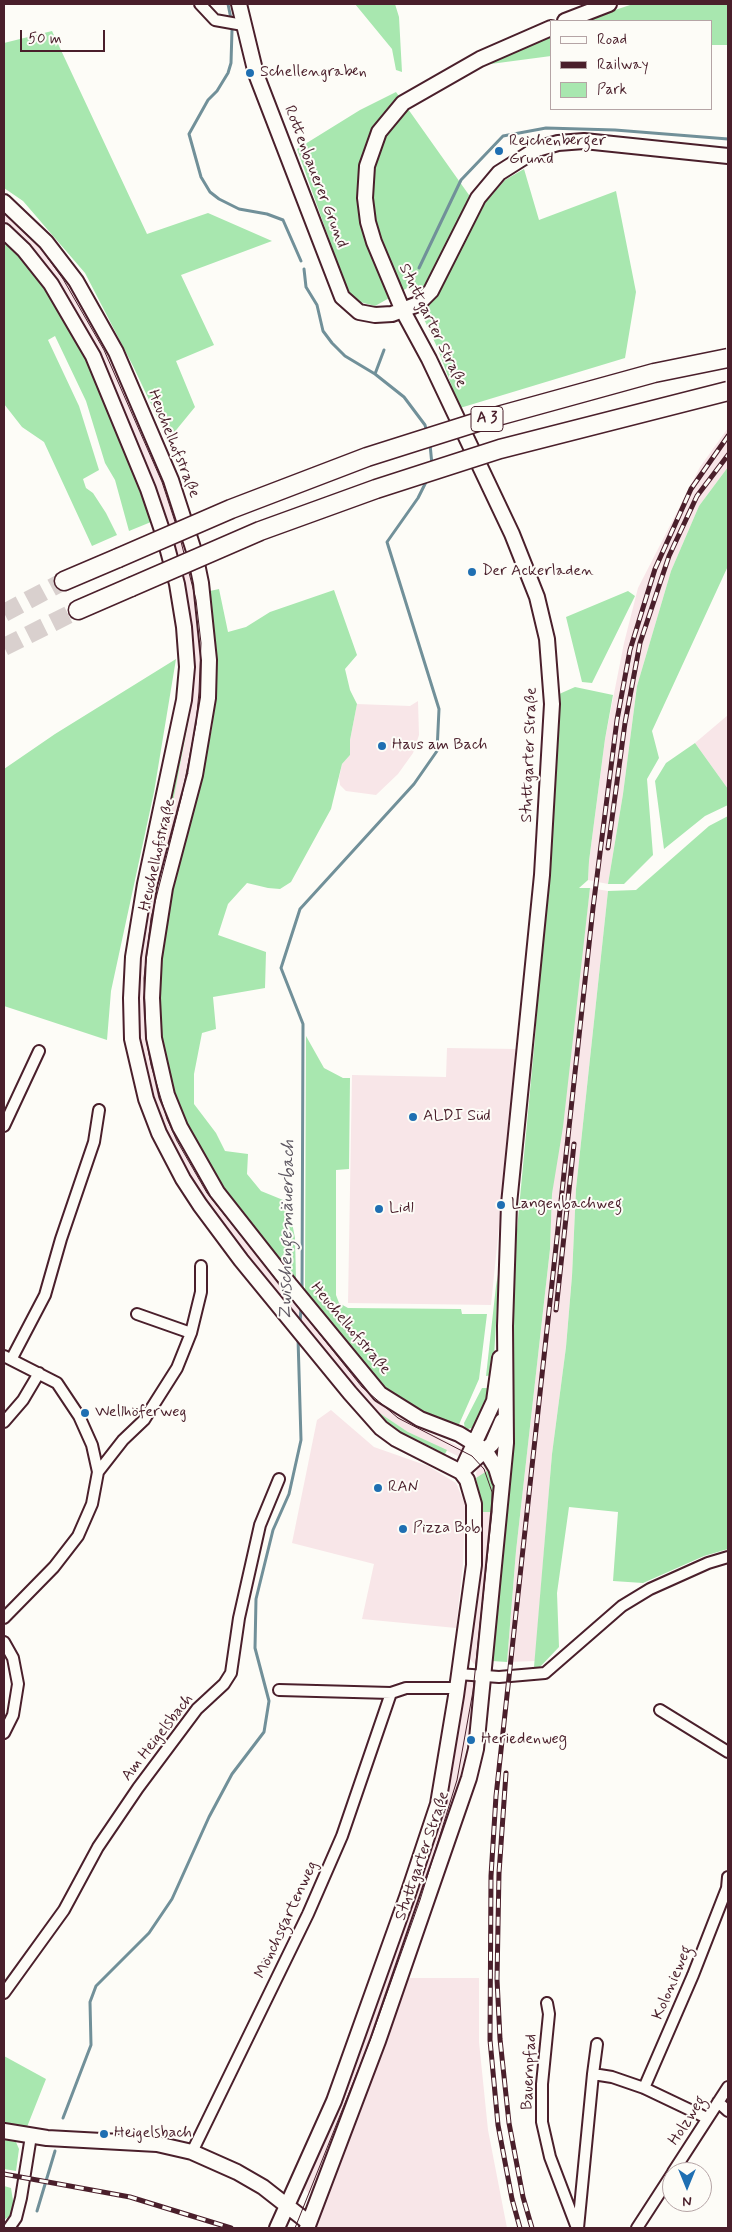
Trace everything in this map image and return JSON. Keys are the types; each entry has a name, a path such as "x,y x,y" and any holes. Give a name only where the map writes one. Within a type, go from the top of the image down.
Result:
{"highway":[{"name":"A 3","path":"64,581 231,509 376,454 486,419 626,380 728,358"},
{"name":"A 3","path":"78,610 260,531 385,486 500,449 728,391"}],"main road":[{"name":"Rottenbauerer Grund","path":"239,4 256,74 342,297 359,312 392,314 403,310"},
{"path":"568,20 609,4"},
{"name":"Stuttgarter Straße","path":"288,2205 311,2227 469,1778 476,1749 487,1621 501,1504 501,1484 506,1443 504,1415 507,1377 505,1326 513,1156 542,875 552,704 547,639 537,597 512,534 429,359 403,310 368,222 365,198 367,166 379,132 403,103 480,59 550,28"},
{"path":"403,310 418,304 431,291 478,198 499,173 537,149 558,143 584,141 728,156"},
{"name":"Heuchelhofstraße","path":"4,202 46,242 76,281 116,352 171,480 195,554 206,620 209,660 208,698 195,775 165,888 154,958 152,998 154,1038 167,1095 180,1127 203,1171 291,1286 380,1394 420,1419 480,1446"},
{"name":"Heuchelhofstraße","path":"4,231 24,250 51,284 93,356 130,442 161,526 177,584 184,627 187,667 180,723 144,884 133,957 130,998 132,1039 146,1099 159,1134 183,1179 241,1260 316,1352 381,1428 396,1439 461,1472"},
{"name":"Stuttgarter Straße","path":"277,2228 334,2101 438,1804 474,1565 475,1518 467,1480 461,1472 480,1446 494,1402 505,1326"},
{"name":"Stuttgarter Straße","path":"480,1446 498,1434 504,1415"},
{"name":"Stuttgarter Straße","path":"480,1446 496,1468 501,1484"},
{"path":"4,2131 31,2136 157,2144 192,2152 237,2172 288,2205"}],"street":[{"path":"200,4 215,20 243,25"},
{"path":"4,1126 39,1051"},
{"path":"98,1472 92,1445 67,1396 57,1383 8,1357 45,1295 94,1142 99,1110"},
{"path":"4,1618 54,1567 78,1536 92,1504 98,1472 105,1461 144,1420 176,1368 191,1334 200,1292 201,1266"},
{"path":"138,1314 191,1334"},
{"path":"4,1422 23,1400 39,1373"},
{"name":"Am Heigelsbach","path":"4,1993 64,1910 98,1847 138,1788 197,1709 224,1684 231,1673 239,1618 260,1525 279,1479"},
{"path":"279,1690 391,1693 406,1688 483,1676 545,1673 606,1618 629,1602 650,1589 708,1563 728,1557"},
{"path":"4,1642 13,1658 18,1684 13,1715 4,1733"},
{"name":"Mönchsgartenweg","path":"192,2152 308,1914 342,1836 391,1693"},
{"path":"660,1710 728,1752"},
{"name":"Kolonieweg","path":"644,2088 693,1975 728,1885"},
{"name":"Bauernpfad","path":"548,2003 549,2014 542,2084 542,2122 550,2158 578,2228"},
{"path":"578,2228 597,2044"},
{"path":"593,2074 612,2077 644,2088 707,2118"},
{"name":"Holzweg","path":"680,2162 728,2087"},
{"path":"718,2102 728,2111"},
{"path":"9,2228 16,2218 21,2198 31,2136"},
{"name":"Holzweg","path":"637,2228 662,2190"}],"shaded area":[{"path":"4,209 36,238 69,281 104,343 160,469 173,505 196,584 203,677 198,731 147,983 179,1138 196,1171 219,1203 371,1392 389,1407 422,1427 421,1429 465,1449 462,1458 408,1432 378,1412 376,1413 210,1209 187,1176 157,1115 141,1057 137,1019 139,945 157,852 160,848 173,802 189,719 187,718 193,648 186,587 150,474 113,388 28,247 4,223"},
{"path":"728,428 728,467 699,506 671,571 637,686 623,794 608,884 588,880 605,739 624,643 638,588 700,467"},
{"name":"Haus am Bach","path":"418,701 419,735 413,753 398,774 376,795 346,791 340,785 339,778 342,764 350,755 350,740 357,704 410,706"},
{"path":"728,715 728,789 695,743"},
{"path":"590,888 608,891 576,1189 572,1276 566,1347 552,1454 535,1661 507,1662 516,1551 550,1249 552,1194"},
{"path":"447,1048 517,1049 491,1305 348,1303 352,1075 446,1077"},
{"path":"331,1410 374,1447 428,1466 456,1483 465,1504 463,1564 456,1628 362,1619 374,1564 292,1543 317,1420"},
{"path":"485,1464 496,1482 478,1663 474,1664 469,1658 483,1512 476,1473 479,1466"},
{"path":"467,1680 476,1681 461,1774 465,1776 406,1948 315,2192 308,2193 303,2187 447,1776 451,1776"},
{"path":"405,1978 479,1978 479,2042 488,2130 507,2228 309,2228 360,2113"}],"green space":[{"path":"355,4 395,4 399,17 402,72 396,70 392,49"},
{"path":"633,4 728,4 728,45 712,45 712,20 585,20"},
{"path":"52,31 147,234 208,213 272,241 181,275 214,345 176,361 195,407 168,440 133,366 85,273 23,201 4,188 4,43"},
{"path":"550,35 550,56 483,65"},
{"path":"396,92 469,195 484,204 505,180 524,169 539,220 616,191 636,292 625,358 460,408 437,347 409,287 375,306 360,302 348,292 297,149 360,110"},
{"path":"4,238 29,263 82,346 137,469 132,470 151,522 129,531 115,480 105,463 86,401 55,336 48,340 79,406 99,470 83,479 86,488 93,493 117,535 92,546 44,442 22,427 4,404"},
{"path":"728,467 728,566 652,731 659,758 647,779 653,855 624,884 608,884 623,794 637,686 671,571 699,506"},
{"path":"219,589 228,632 246,627 270,612 334,590 357,655 345,669 350,690 357,704 350,740 350,755 342,764 331,809 291,882 280,889 247,883 228,904 218,935 266,952 265,988 213,997 216,1029 202,1033 194,1074 194,1104 216,1133 225,1151 248,1154 247,1174 261,1191 288,1202 295,1238 296,1279 230,1200 201,1155 188,1130 177,1101 162,1037 159,996 166,924 172,887 212,729 217,670 210,591"},
{"path":"628,591 635,596 592,683 582,682 566,617"},
{"path":"176,659 154,792 111,991 107,1040 4,1006 4,769 55,734"},
{"path":"575,687 613,695 605,739 588,880 579,888 590,888 563,1127 552,1194 550,1249 516,1551 507,1662 492,1661 494,1608 512,1416 515,1251 535,1038 557,695"},
{"path":"187,718 189,718 173,802 160,848 157,852"},
{"path":"695,743 728,789 728,805 705,816 664,849 655,781 666,763"},
{"path":"728,816 728,1549 704,1556 643,1583 613,1581 618,1512 569,1507 557,1593 559,1647 539,1668 534,1667 552,1454 566,1347 572,1276 576,1189 608,891 636,890 709,826"},
{"path":"306,1036 324,1068 343,1078 350,1078 349,1169 336,1170 336,1295 339,1303 348,1308 461,1309 462,1314 487,1314 479,1379 457,1429 423,1415 384,1389 305,1290"},
{"path":"499,1269 493,1375 486,1376 496,1286"},
{"path":"482,1388 490,1388 481,1418 475,1427 465,1430 464,1423"},
{"path":"378,1412 408,1432 447,1450 445,1454 411,1439 391,1426 376,1413"},
{"path":"483,1464 488,1464 495,1477 495,1512 483,1512 476,1478 487,1471"},
{"path":"4,2056 46,2079 27,2127 4,2122"},
{"path":"4,2140 16,2142 19,2149 16,2171 4,2169"},
{"path":"4,2186 11,2188 14,2207 11,2215 4,2220"}],"waterway":[{"path":"228,4 231,19"},
{"path":"232,30 231,63 228,73 217,91 208,100 189,134 201,177 210,192 219,199 239,209 267,214 283,220 301,261"},
{"path":"419,268 461,180 503,136 546,128 615,130 728,139"},
{"path":"304,269 306,287 317,305 323,331 345,356 375,374 404,397 425,425 427,433"},
{"path":"375,374 384,350"},
{"name":"Zwischengemäuerbach","path":"430,444 432,465"},
{"name":"Zwischengemäuerbach","path":"302,1292 303,1024 281,968 300,909 414,784 437,751 439,709 387,542 418,498 427,480"},
{"name":"Zwischengemäuerbach","path":"300,1325 301,1306"},
{"name":"Zwischengemäuerbach","path":"63,2118 91,2045 90,2002 96,1986 149,1933 172,1899 209,1817 232,1774 264,1732 269,1701 255,1648 256,1599 273,1530 289,1494 301,1440 298,1338"},
{"name":"Zwischengemäuerbach","path":"37,2211 55,2151"}],"tunnel":[{"path":"4,613 64,581"},
{"path":"4,647 78,610"}],"tram line":[{"path":"4,213 40,247 63,279 104,350 162,482 179,534 196,600 201,643 196,724 182,795 151,918 144,978 146,1038 151,1065 167,1119 177,1141 207,1193 362,1387 398,1418 472,1456 484,1469 492,1492 492,1512 473,1691 457,1780 420,1900 371,2038 295,2228"}],"railway":[{"path":"520,2228 512,2199 498,2125 490,2040 491,1876 496,1796 593,908 617,720 630,650 655,569 691,489 728,436"},
{"path":"608,848 625,723 640,643 669,556 697,496 728,455"},
{"path":"556,1310 574,1144"},
{"path":"506,1773 499,1873 497,1979 500,2039 509,2123 523,2197 532,2228"},
{"path":"4,2174 130,2197 231,2228"}],"place":[{"name":"Schellengraben","path":"250,73"},
{"name":"Reichenberger Grund","path":"499,151"},
{"name":"Der Ackerladen","path":"472,572"},
{"name":"Haus am Bach","path":"382,746"},
{"name":"ALDI Süd","path":"413,1117"},
{"name":"Langenbachweg","path":"501,1205"},
{"name":"Lidl","path":"379,1209"},
{"name":"Wellhöferweg","path":"85,1413"},
{"name":"RAN","path":"378,1488"},
{"name":"Pizza Bob","path":"403,1529"},
{"name":"Heriedenweg","path":"471,1740"},
{"name":"Heigelsbach","path":"104,2134"}]}
